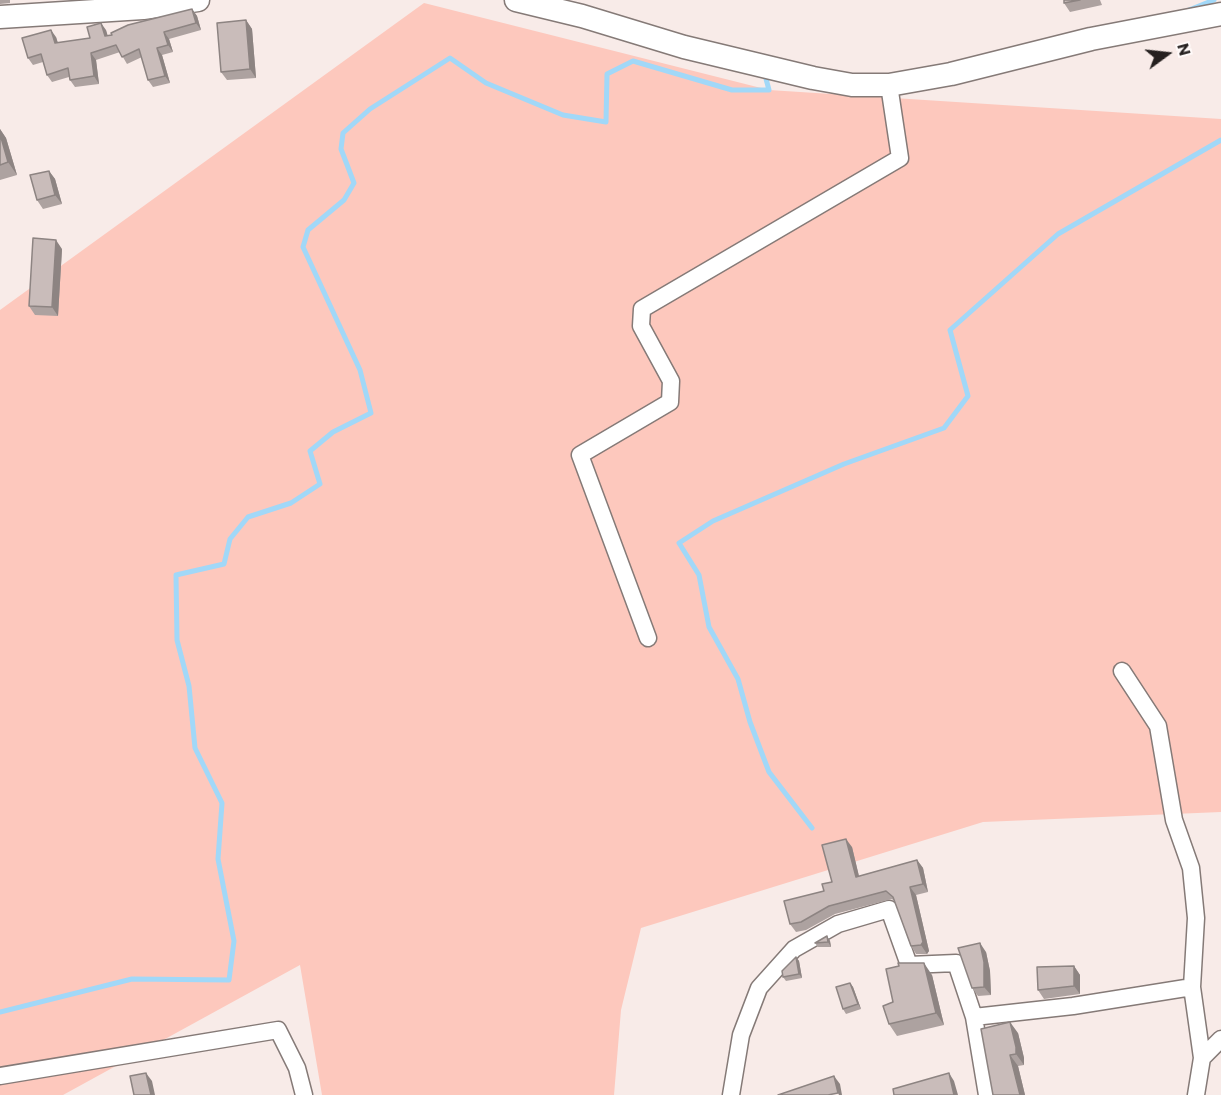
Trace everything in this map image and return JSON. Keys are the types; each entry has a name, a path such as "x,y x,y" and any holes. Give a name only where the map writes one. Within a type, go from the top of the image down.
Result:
{"main road":[{"path":"0,17 198,0"},
{"path":"516,0 582,16 684,48 813,78 852,84 889,85 951,74 1091,39 1221,14"}],"street":[{"path":"648,639 580,454 670,402 671,381 641,326 642,309 900,158 889,85"},
{"path":"1122,671 1158,726 1174,820 1191,868 1196,918 1192,987 1202,1059 1196,1095"},
{"path":"731,1095 741,1035 759,988 794,949 838,924 889,909 909,965 956,963 974,1017 987,1095"},
{"path":"974,1017 1073,1006 1192,987"},
{"path":"0,1076 278,1030 297,1068 304,1095"},
{"path":"1202,1059 1221,1039"}],"shaded area":[{"path":"424,3 769,90 1221,119 1221,812 983,822 641,928 621,1010 614,1095 322,1095 300,965 63,1095 0,1095 0,310"}],"building":[{"path":"1064,0 1080,0 1064,3"},
{"path":"192,9 196,23 164,32 168,45 157,48 165,76 148,80 139,49 122,57 116,45 91,53 94,76 70,80 68,68 47,75 41,54 28,58 22,38 51,30 55,43 90,38 87,27 101,23 105,36 112,35 111,33 128,25"},
{"path":"246,20 250,69 221,72 217,23"},
{"path":"0,134 8,162 0,165"},
{"path":"49,171 55,195 37,200 30,175"},
{"path":"33,238 56,240 52,307 29,306"},
{"path":"846,839 856,877 917,860 923,884 910,887 923,942 921,945 911,946 893,897 886,891 829,906 801,922 790,924 784,901 824,891 822,884 832,882 822,845"},
{"path":"827,936 828,942 815,943"},
{"path":"980,943 984,962 984,987 972,988 958,948"},
{"path":"796,957 799,974 783,977 782,971"},
{"path":"898,963 924,963 936,1013 889,1024 883,1006 893,1002 886,969 899,966"},
{"path":"1074,966 1074,986 1038,990 1037,967"},
{"path":"850,983 858,1004 843,1009 836,987"},
{"path":"1010,1022 1016,1054 1010,1055 1020,1095 993,1095 981,1029"},
{"path":"146,1073 151,1095 134,1095 130,1076"},
{"path":"949,1073 954,1095 894,1095 893,1089"},
{"path":"834,1076 838,1093 778,1095"}],"waterway":[{"path":"1189,10 1214,0"},
{"path":"0,1012 132,979 229,980 234,941 218,859 222,803 195,748 189,686 177,640 176,575 224,564 230,539 248,517 291,503 320,484 310,451 333,432 371,413 360,370 303,247 308,230 344,200 354,183 341,149 343,133 370,109 450,58 486,83 563,115 606,122 607,74 633,61 732,90 769,90 765,75"},
{"path":"812,828 769,772 750,722 738,679 709,627 699,575 679,543 713,521 844,464 944,428 968,396 950,330 1058,234 1221,140"}]}
